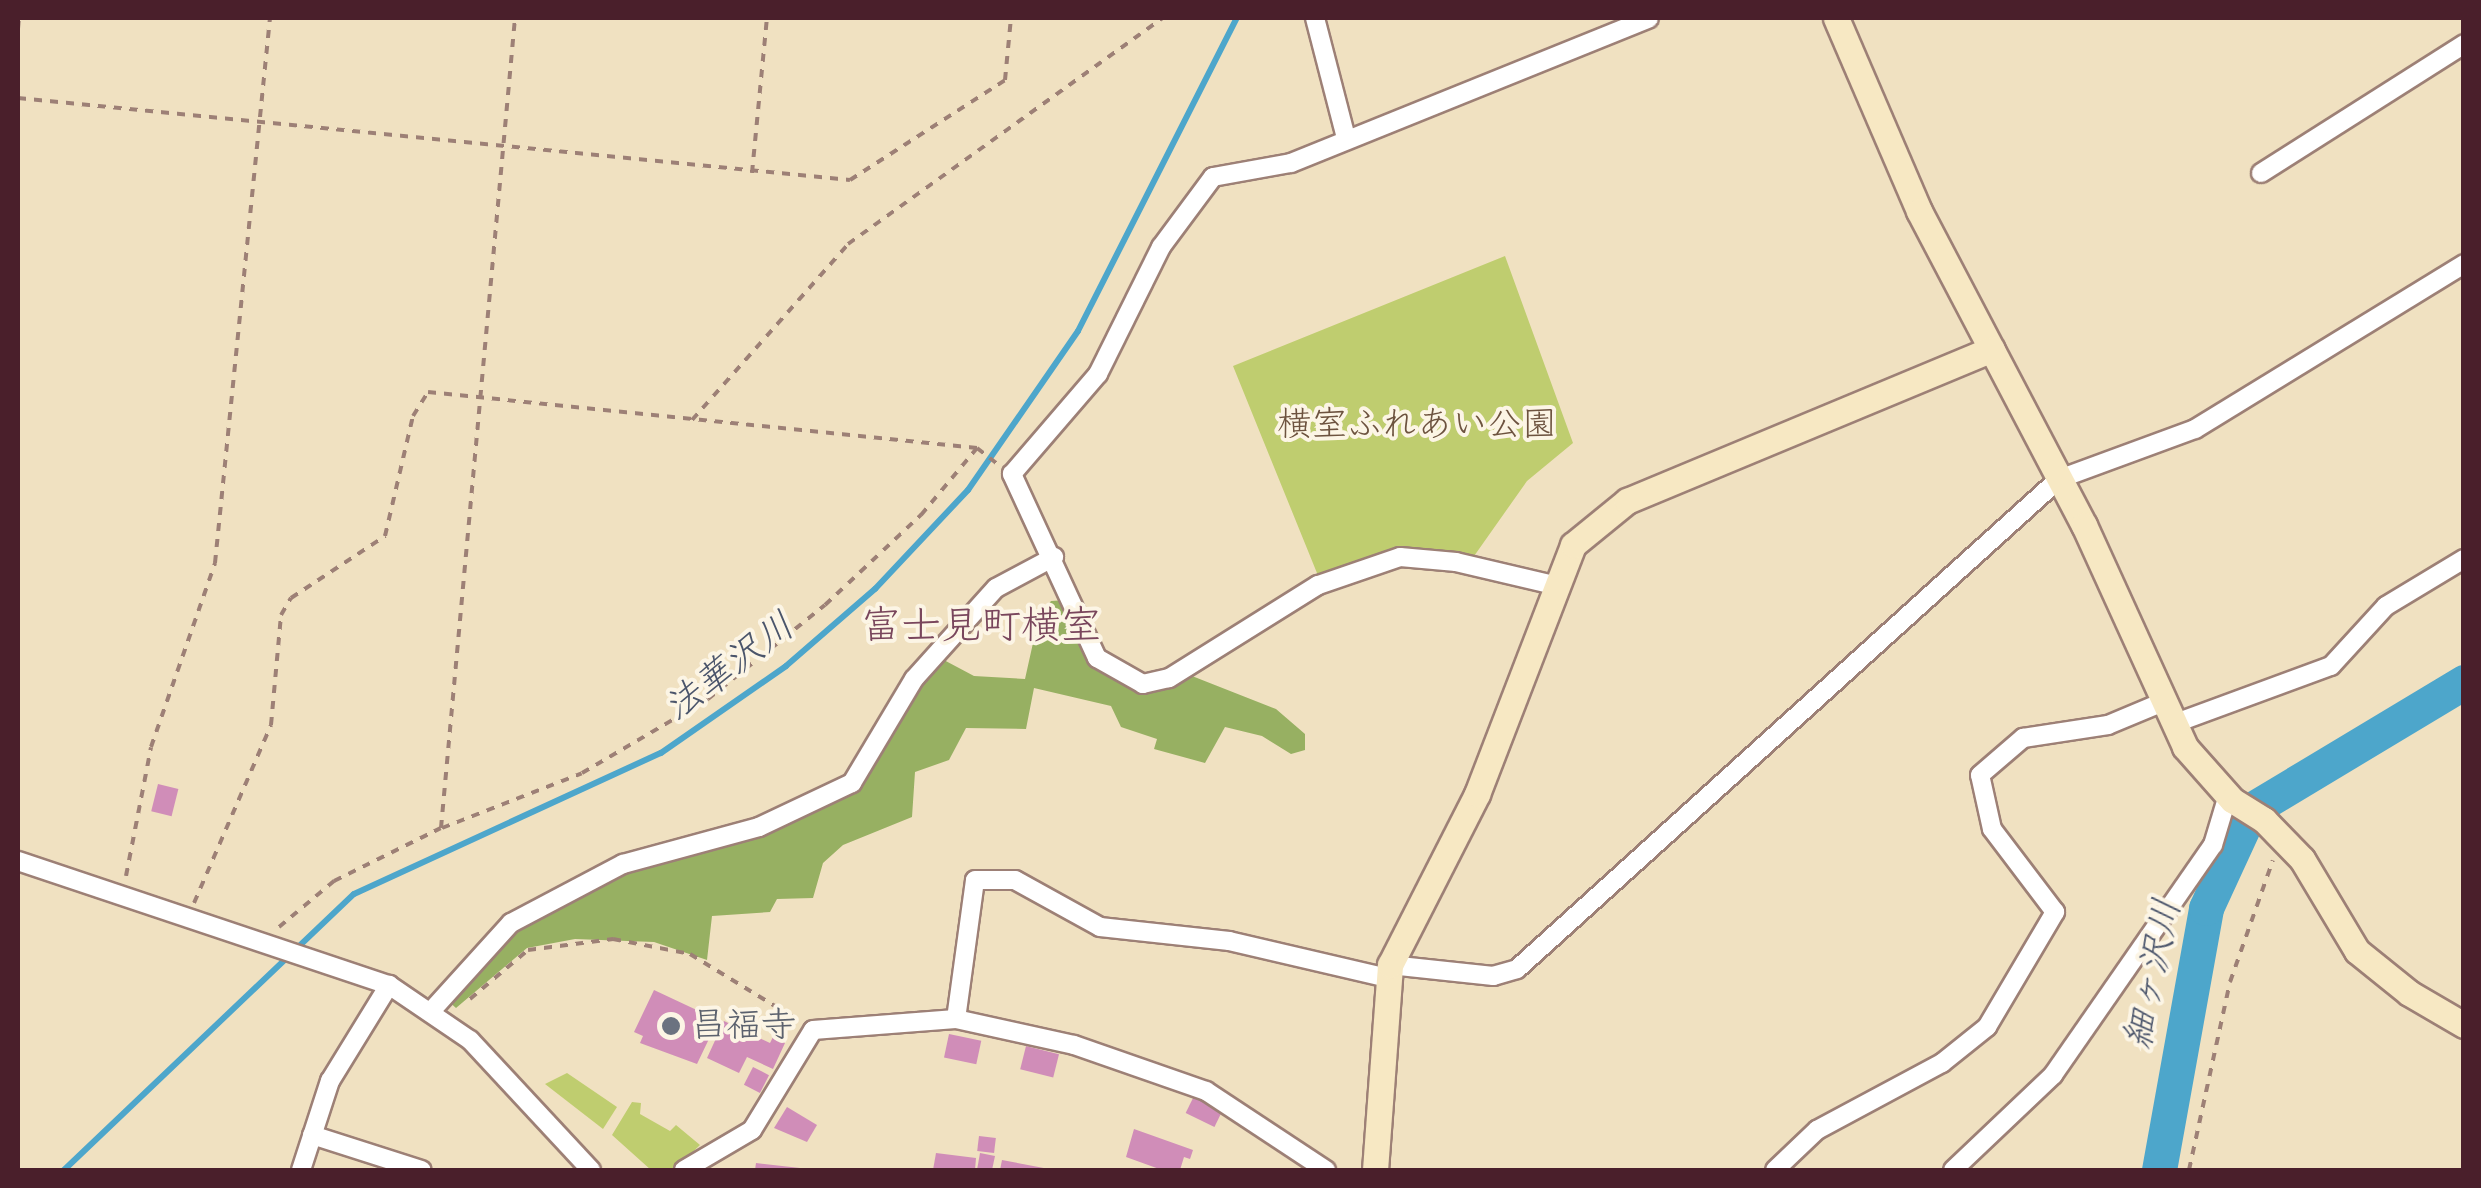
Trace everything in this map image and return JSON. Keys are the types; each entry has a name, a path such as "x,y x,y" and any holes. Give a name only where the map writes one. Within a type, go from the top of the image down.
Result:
{"street":[{"path":"1314,18 1346,138"},
{"path":"1558,586 1456,562 1400,557 1318,585 1169,678 1143,684 1097,658 1054,556 1012,474 1098,374 1161,247 1213,178 1291,163 1649,18"},
{"path":"1836,18 1919,211 2059,479 2168,713 2230,797 2272,828 2302,859 2357,951 2409,994 2464,1025"},
{"path":"2261,173 2464,44"},
{"path":"956,1019 974,880 1015,880 1100,927 1230,940 1389,972 1493,976 1517,969 2059,479 2195,429 2464,264"},
{"path":"1375,1170 1389,972 1477,794 1573,546 1628,501 1992,349"},
{"path":"440,1015 511,923 527,914 622,864 759,827 852,784 914,679 996,588 1054,556"},
{"path":"1775,1170 1817,1130 1942,1063 1987,1026 2055,912 1992,829 1980,775 2023,738 2168,713 2331,666 2386,606 2464,559"},
{"path":"1953,1170 2053,1075 2213,845 2230,797"},
{"path":"18,861 389,985 440,1015 592,1170"},
{"path":"301,1170 330,1081 389,985"},
{"path":"684,1170 752,1130 813,1030 956,1019 1074,1044 1206,1091 1326,1170"},
{"path":"312,1135 422,1170"}],"path":[{"path":"18,28 19,18"},
{"path":"122,895 151,747 215,563 270,18"},
{"path":"440,828 515,18"},
{"path":"752,173 767,18"},
{"path":"18,98 850,180 1005,80 1011,18"},
{"path":"692,420 848,244 1162,18"},
{"path":"188,916 271,725 281,615 291,598 385,536 420,398 445,390 482,400 977,448 1012,474"},
{"path":"264,941 334,881 440,828 582,773 708,699 921,515 977,448"},
{"path":"2188,1170 2230,982 2272,828"},
{"path":"440,1015 528,950 613,940 690,954 813,1030"}],"green space":[{"name":"横室ふれあい公園","path":"1505,256 1573,443 1527,481 1472,559 1399,547 1319,578 1233,366"},
{"path":"1067,600 1091,662 1176,684 1192,676 1276,709 1305,734 1305,750 1291,754 1262,736 1225,727 1205,763 1154,749 1157,739 1121,727 1111,706 1034,688 1026,729 966,728 949,760 915,772 912,817 843,845 823,863 813,898 777,899 770,912 712,916 707,960 654,942 575,939 527,948 456,1008 447,1000 513,926 625,869 857,788 901,708 942,659 974,676 1025,679 1039,616 1051,601"},
{"path":"567,1073 617,1107 603,1129 545,1084"},
{"path":"632,1102 641,1103 640,1114 670,1131 676,1125 700,1145 674,1170 651,1170 612,1135"}],"building":[{"path":"158,784 178,789 172,816 151,811"},
{"path":"654,990 718,1020 697,1064 640,1043 643,1036 634,1032"},
{"path":"724,1021 770,1043 773,1037 785,1043 773,1069 747,1057 739,1073 707,1058"},
{"path":"949,1034 981,1041 976,1064 944,1057"},
{"path":"1026,1046 1059,1054 1053,1078 1020,1069"},
{"path":"753,1067 769,1075 760,1093 744,1085"},
{"path":"1194,1096 1223,1110 1214,1127 1186,1113"},
{"path":"787,1107 817,1125 807,1142 774,1128"},
{"path":"1134,1129 1193,1150 1190,1159 1184,1157 1180,1170 1162,1170 1126,1157"},
{"path":"979,1136 996,1138 994,1153 977,1151"},
{"path":"936,1153 976,1158 975,1170 933,1170"},
{"path":"980,1153 995,1156 992,1170 977,1170"},
{"path":"1002,1160 1049,1169 1049,1170 1000,1170"},
{"path":"756,1163 800,1168 800,1170 755,1170"}],"waterway":[{"name":"法華沢川","path":"64,1170 354,894 661,753 786,666 875,589 968,490 1078,331 1237,18"},
{"name":"細ヶ沢川","path":"2159,1170 2206,908 2251,810 2464,682"}],"place":[{"name":"昌福寺","path":"671,1026"}],"district":[{"name":"富士見町横室","path":"981,627"}]}
